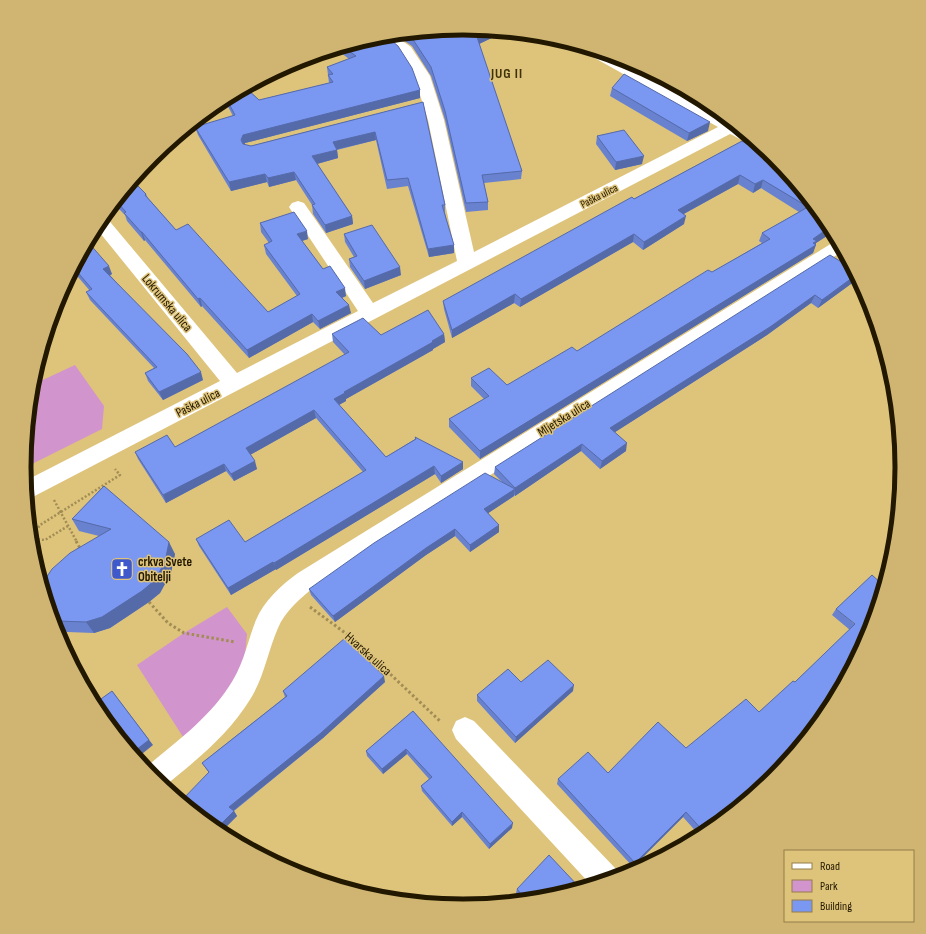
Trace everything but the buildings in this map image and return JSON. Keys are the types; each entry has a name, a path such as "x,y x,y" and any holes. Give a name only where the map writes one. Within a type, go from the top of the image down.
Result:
{"street":[{"path":"393,41 406,50 422,76 422,104 436,120 467,264"},
{"path":"616,63 715,116"},
{"name":"Paška ulica","path":"32,488 730,127"},
{"path":"298,207 370,314"},
{"name":"Lokrumska ulica","path":"104,226 234,384"},
{"name":"Mljetska ulica","path":"289,593 306,580 835,248"},
{"path":"159,773 212,729 228,711 243,688 251,671 268,621 289,593"},
{"path":"465,730 603,876"}],"path":[{"path":"36,531 40,525 60,511 120,475 113,466"},
{"path":"51,494 83,553"},
{"path":"37,539 45,540 68,526"},
{"name":"Hvarska ulica","path":"289,593 352,638 454,734 465,730"},
{"path":"149,602 168,623 184,633 245,644 259,644"}],"green space":[{"path":"75,365 104,406 102,429 31,464 32,439 39,382"},
{"path":"227,607 247,634 244,667 230,695 185,740 137,665 184,633"}],"place":[{"name":"crkva Svete Obitelji","path":"122,569"}],"district":[{"name":"JUG II","path":"507,73"}]}
